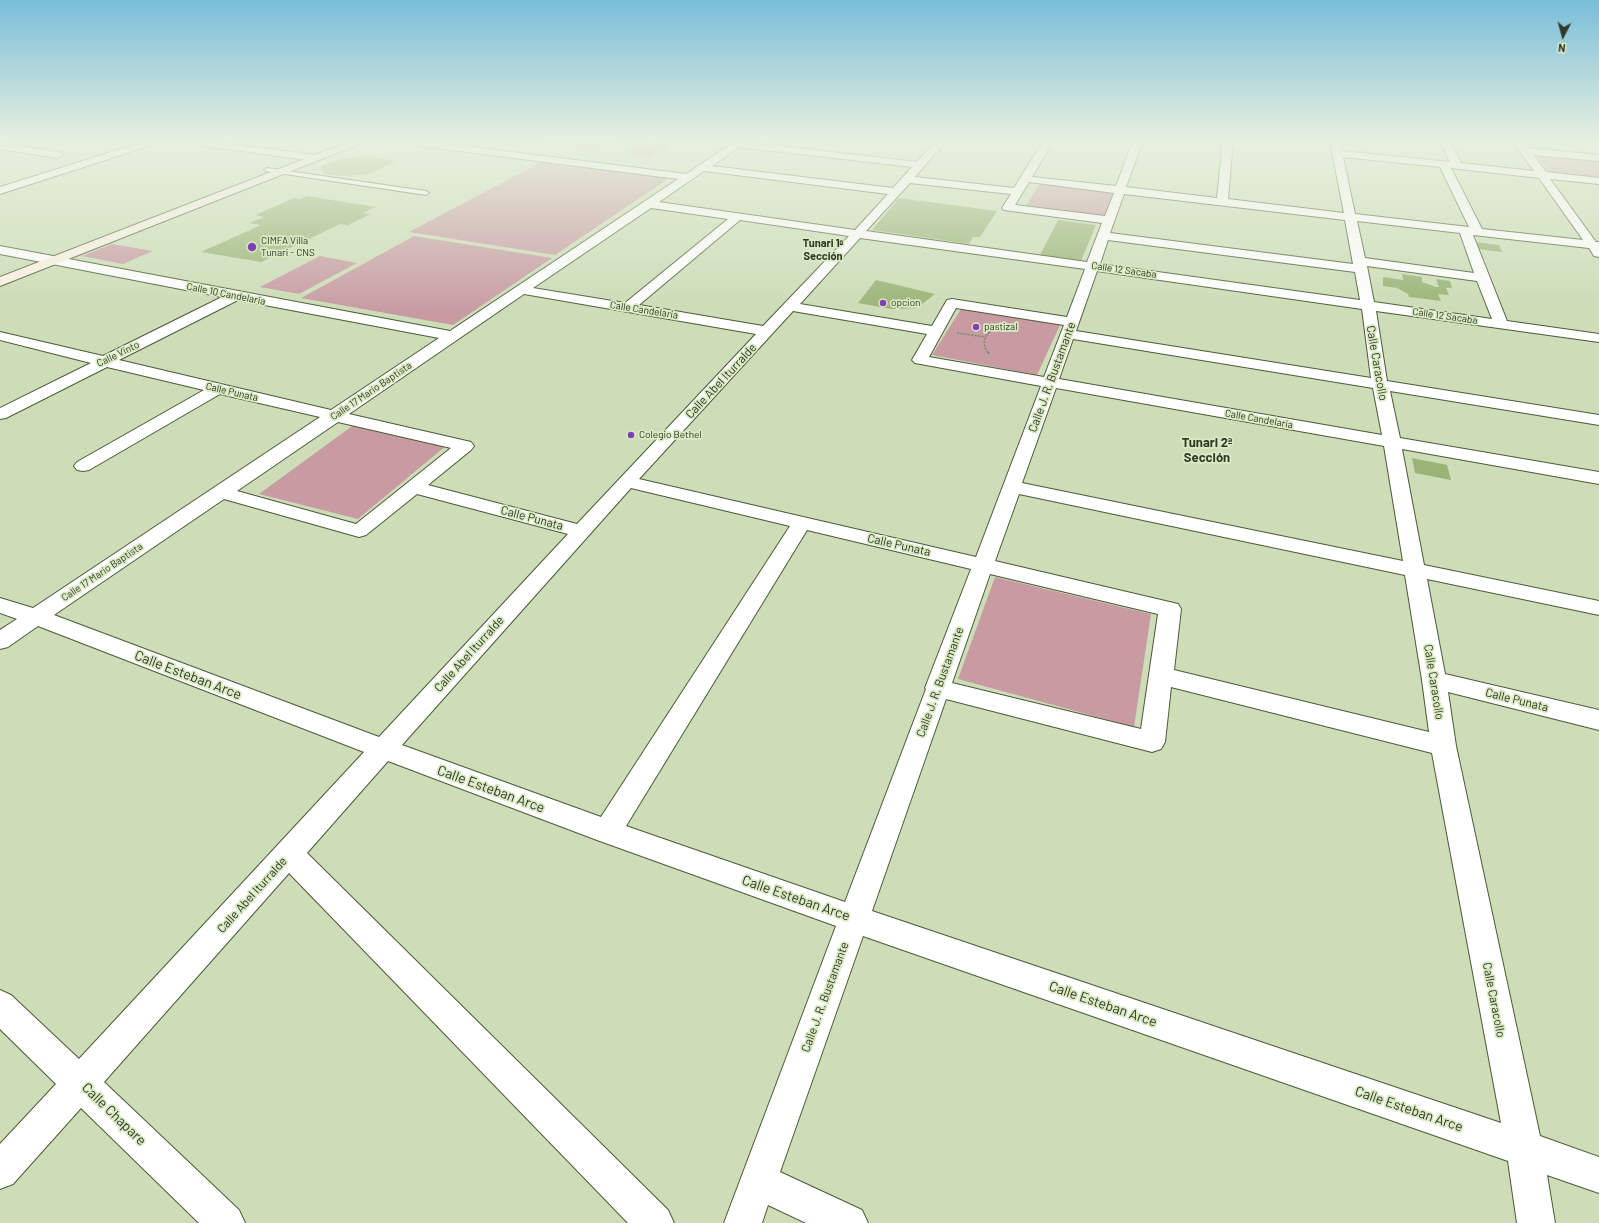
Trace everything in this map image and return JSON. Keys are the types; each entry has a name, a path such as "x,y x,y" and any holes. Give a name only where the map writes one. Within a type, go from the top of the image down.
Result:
{"main road":[{"path":"0,274 195,198"},
{"path":"0,282 214,198"}],"street":[{"name":"Calle 17 Mario Baptista","path":"0,641 657,198"},
{"name":"Calle Abel Iturralde","path":"0,1171 581,531 890,198"},
{"path":"1014,198 1008,208 1106,228 1359,265 1482,278"},
{"name":"Calle J. R. Bustamante","path":"743,1223 853,918 1117,198"},
{"path":"1195,198 1471,231 1597,249"},
{"name":"Calle Caracollo","path":"1347,198 1368,305 1380,384 1392,441 1434,680 1444,746 1524,1148 1536,1223"},
{"path":"1458,198 1471,231 1482,278 1501,324"},
{"path":"1559,198 1597,249"},
{"name":"Calle 12 Sacaba","path":"648,204 1599,338"},
{"path":"630,307 737,216"},
{"name":"Calle 10 Candelaria","path":"0,250 453,336"},
{"name":"Calle Candelaria","path":"521,290 767,331"},
{"name":"Calle Vinto","path":"0,414 236,296"},
{"path":"790,306 936,331 952,303 1070,328 1380,384 1599,420"},
{"name":"Calle Candelaria","path":"936,331 920,360 1599,478"},
{"name":"Calle Punata","path":"0,336 103,362 465,446 414,487"},
{"path":"83,466 218,389"},
{"name":"Calle Punata","path":"627,482 1170,609 1162,676"},
{"path":"221,492 359,531 414,487"},
{"name":"Calle Punata","path":"414,487 581,531"},
{"path":"1012,487 1599,608"},
{"path":"607,832 802,523"},
{"name":"Calle Esteban Arce","path":"0,605 36,617 382,750 607,832 1599,1175"},
{"path":"938,688 1152,742 1162,676 1444,746"},
{"name":"Calle Punata","path":"1434,680 1599,720"},
{"path":"289,854 654,1223"},
{"name":"Calle Chapare","path":"0,1006 226,1223"},
{"path":"759,1182 848,1223"}],"path":[{"path":"991,357 985,349 983,342 991,330 1002,328"},
{"path":"956,333 985,337"}],"shaded area":[{"path":"473,198 640,198 555,255 409,232"},
{"path":"1031,198 1112,198 1104,217 1025,207"},
{"path":"414,236 552,258 453,325 301,298"},
{"path":"112,244 153,251 123,264 82,256"},
{"path":"320,256 357,263 299,294 260,287"},
{"path":"961,309 1060,325 1037,375 932,355"},
{"path":"355,424 447,445 358,519 259,494"},
{"path":"995,577 1151,614 1134,727 958,679"}],"building":[{"path":"294,198 320,198 376,207 363,213 371,214 348,225 340,224 261,262 201,252 261,225 249,223 264,217 255,215"},
{"path":"899,198 997,211 980,237 973,237 969,244 872,230"},
{"path":"1058,220 1096,225 1081,261 1040,255"},
{"path":"1475,242 1499,245 1502,252 1478,249"},
{"path":"1402,274 1422,277 1422,282 1436,287 1439,287 1436,279 1450,281 1452,288 1446,288 1449,295 1438,294 1441,301 1409,297 1408,294 1397,288 1383,286 1383,277 1403,280"},
{"path":"876,280 935,294 917,308 892,309 858,303"},
{"path":"1412,458 1447,465 1451,480 1415,473"}],"place":[{"name":"CIMFA Villa Tunari - CNS","path":"252,247"},
{"name":"opcion","path":"883,303"},
{"name":"pastizal","path":"976,327"},
{"name":"Colegio Bethel","path":"631,435"}],"district":[{"name":"Tunari 1ª Sección","path":"823,249"},
{"name":"Tunari 2ª Sección","path":"1207,450"}]}
